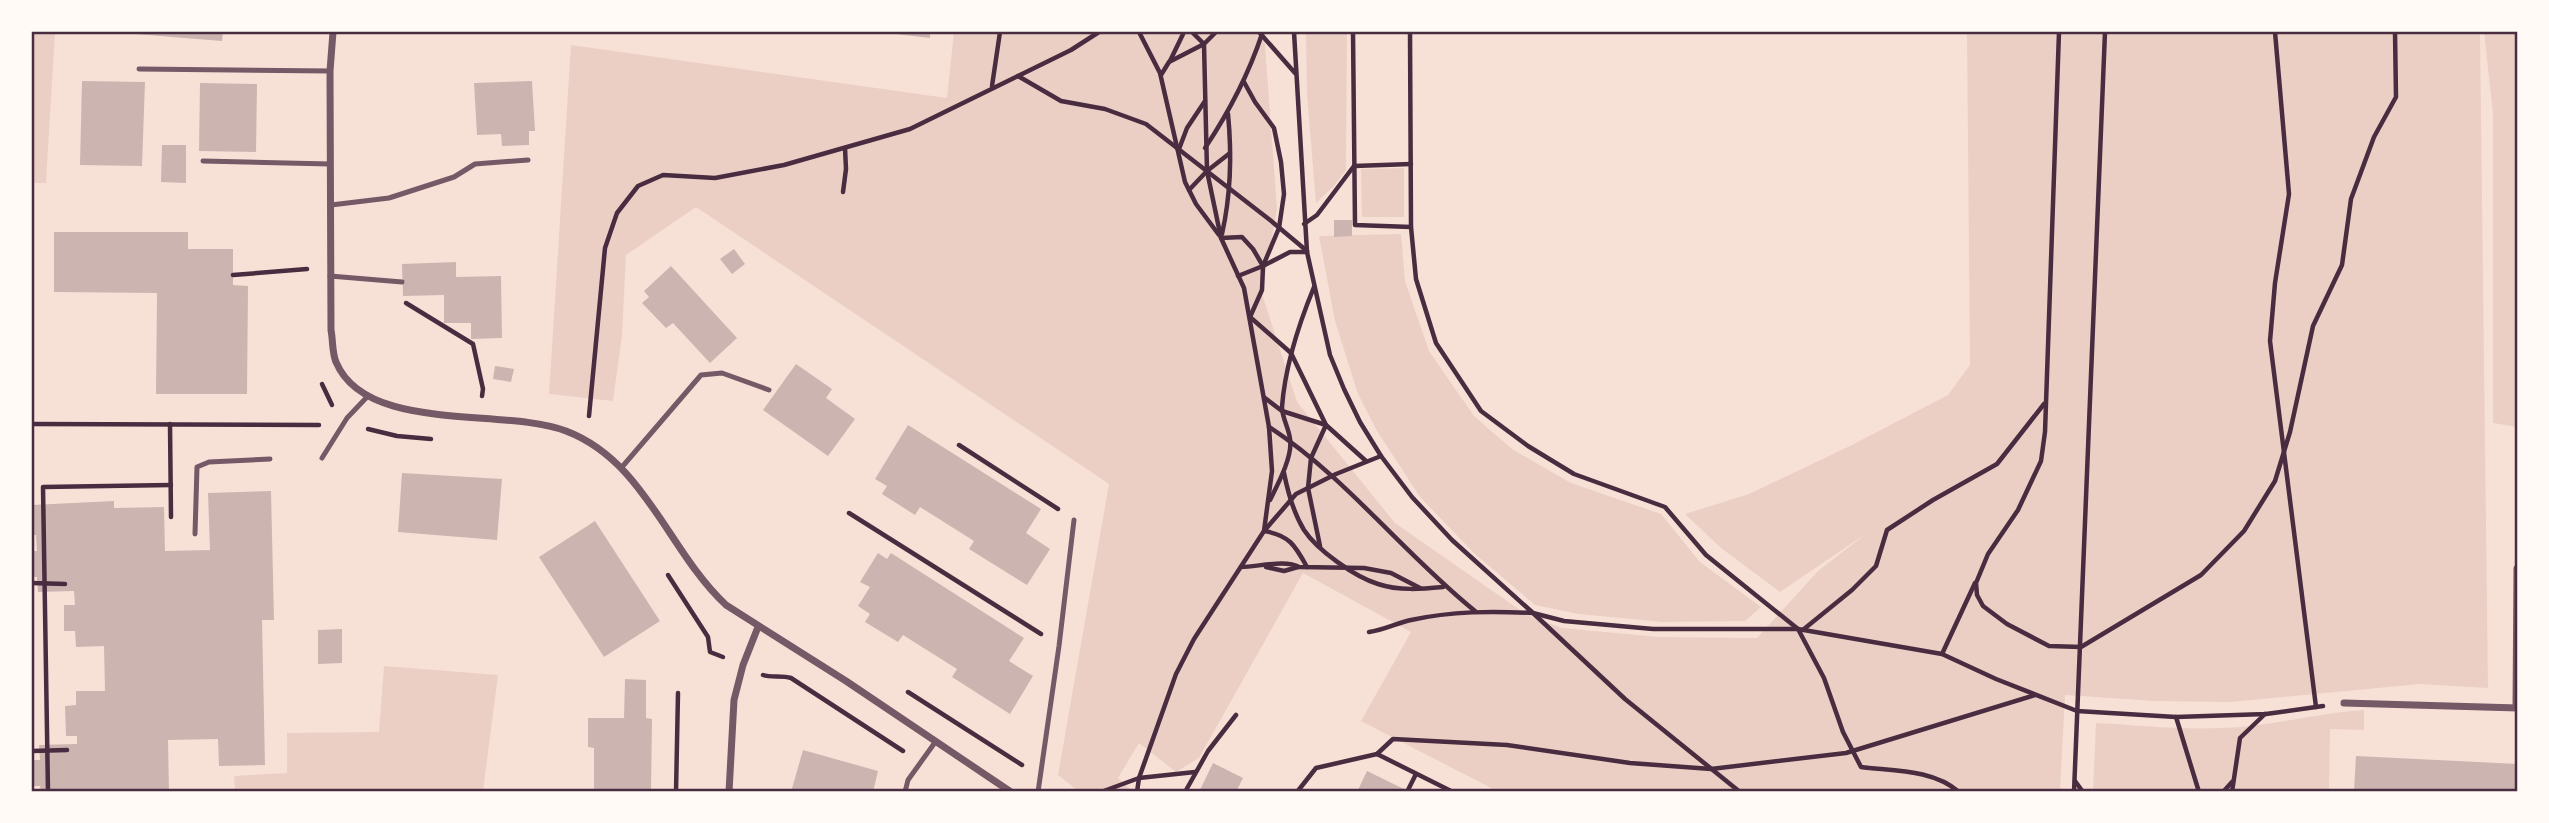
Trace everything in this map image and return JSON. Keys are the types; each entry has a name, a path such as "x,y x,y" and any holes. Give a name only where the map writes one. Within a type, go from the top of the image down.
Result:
{"street":[{"path":"333,32 330,71 331,330 335,361 348,381 367,397 394,408 548,424 583,438 622,467 639,487 710,590 726,605 846,681 1011,792"},
{"path":"729,792 734,700 758,627"},
{"path":"2344,703 2516,708"}],"lane":[{"path":"139,69 330,71"},
{"path":"331,205 389,198 454,177 475,164 528,160"},
{"path":"203,161 330,164"},
{"path":"330,276 402,282"},
{"path":"622,467 701,375 722,373 769,390"},
{"path":"322,458 347,418 367,397"},
{"path":"195,534 197,467 209,462 270,459"},
{"path":"1038,792 1074,520"},
{"path":"2516,568 2516,708"},
{"path":"905,792 908,780 936,741"}],"path":[{"path":"992,87 1000,32"},
{"path":"589,416 605,248 617,214 638,186 663,175 715,178 784,166 911,129 1071,50 1100,32"},
{"path":"1139,32 1161,76 1189,190 1221,238 1244,288 1269,426 1272,471 1264,531"},
{"path":"1161,76 1184,32"},
{"path":"1192,32 1205,44 1205,148 1221,238"},
{"path":"1169,62 1205,44 1216,32"},
{"path":"1293,32 1307,252 1330,355 1360,422 1381,456 1412,497 1452,540 1625,699 1740,792"},
{"path":"1353,32 1355,225 1411,227"},
{"path":"1410,32 1411,227 1416,279 1436,343 1481,411 1528,446 1574,474 1665,507 1706,555 1801,629 1824,678 1843,732 1861,767 1923,774 1949,783 1959,792"},
{"path":"1942,653 1988,554 2018,510 2041,461 2045,432 2059,32"},
{"path":"2074,792 2105,32"},
{"path":"2275,32 2289,194 2275,283 2270,341 2316,707"},
{"path":"1976,583 1977,596 1983,606 2007,624 2049,646 2081,647 2201,575 2244,531 2275,481 2313,326 2342,265 2351,199 2374,137 2396,97 2395,32"},
{"path":"1260,33 1296,74"},
{"path":"1205,148 1244,82 1260,33"},
{"path":"1018,76 1061,101 1105,109 1146,124 1307,252"},
{"path":"1244,82 1274,128 1284,194 1279,228 1263,266 1262,290 1250,317"},
{"path":"1179,149 1187,128 1205,101"},
{"path":"1221,238 1230,189 1228,113"},
{"path":"844,192 845,148"},
{"path":"1189,190 1231,152"},
{"path":"1354,166 1411,164"},
{"path":"1304,224 1317,215 1354,166"},
{"path":"1221,238 1242,237 1263,266"},
{"path":"1238,276 1290,251 1307,252"},
{"path":"307,256 307,282"},
{"path":"233,275 307,269"},
{"path":"377,279 402,300 473,344 483,389 482,397"},
{"path":"1268,504 1284,472 1291,441 1282,411 1291,353 1314,287"},
{"path":"1250,317 1291,353 1326,425 1366,461"},
{"path":"321,381 332,404 358,426 397,436 436,439"},
{"path":"1264,398 1282,411 1326,425"},
{"path":"1801,629 1852,590 1876,566 1886,530 1997,464 2045,404"},
{"path":"32,424 316,425 347,418"},
{"path":"1320,546 1308,488 1311,458 1326,425"},
{"path":"1269,426 1332,476 1445,587 1475,611"},
{"path":"959,445 1074,520"},
{"path":"1137,792 1139,778 1176,674 1194,639 1264,531 1296,494 1381,456"},
{"path":"1284,472 1290,501 1305,532 1333,559 1378,584 1411,590 1445,587"},
{"path":"48,792 43,487 171,485"},
{"path":"849,513 1059,646"},
{"path":"1264,531 1280,534 1288,540 1296,547 1307,567"},
{"path":"1241,567 1290,562 1307,567 1364,568 1391,573 1421,589"},
{"path":"663,568 708,637 710,652 767,677 781,675 791,678 921,762"},
{"path":"32,583 65,584"},
{"path":"1369,632 1387,629 1410,620 1475,611 1533,613 1564,621 1653,629 1801,629 1942,653 1996,679 2077,711 2176,717 2266,714 2344,703"},
{"path":"676,792 678,693"},
{"path":"1297,792 1316,768 1377,754 1393,739 1507,745 1630,763 1711,769 1853,751 2037,695"},
{"path":"2232,792 2240,738 2266,714"},
{"path":"1185,792 1195,772 1236,715"},
{"path":"2176,717 2199,792"},
{"path":"32,751 67,750"},
{"path":"1377,754 1453,792"},
{"path":"1101,792 1139,778 1195,772"},
{"path":"1408,790 1416,774"},
{"path":"2074,781 2083,792"},
{"path":"2223,792 2233,781"}],"shaded area":[{"path":"32,32 55,32 46,183 32,183"},
{"path":"954,32 1264,32 1277,209 1262,294 1297,402 1395,523 1527,615 1562,628 1659,637 1757,638 1818,571 1867,533 1780,592 1721,548 1685,514 1749,494 1948,395 1970,365 1967,32 2480,32 2488,688 2420,684 2231,702 2155,701 2065,695 2060,791 1497,791 1361,721 1411,632 1303,573 1199,758 1176,772 1139,743 1118,778 1132,791 1078,791 1058,775 1109,484 696,207 626,255 622,335 613,401 549,394 571,45 947,98"},
{"path":"1306,32 1347,32 1346,170 1316,203 1307,94"},
{"path":"2484,32 2517,32 2517,427 2493,423 2493,114"},
{"path":"1404,168 1404,217 1362,217 1361,169"},
{"path":"1401,234 1405,281 1429,351 1474,416 1512,449 1571,483 1661,514 1700,562 1761,607 1745,621 1662,622 1579,614 1535,605 1475,554 1420,497 1377,431 1358,394 1335,321 1319,236"},
{"path":"384,666 498,675 483,791 235,791 234,776 287,773 287,733 379,732"},
{"path":"2364,710 2364,730 2330,729 2329,791 2093,792 2096,723 2220,728"}],"building":[{"path":"135,32 223,32 222,41"},
{"path":"930,32 930,38 896,34"},
{"path":"82,81 145,82 142,166 80,165"},
{"path":"532,81 535,131 529,131 529,145 502,146 501,134 477,135 474,83"},
{"path":"200,83 257,84 256,152 199,151"},
{"path":"162,145 186,145 186,183 161,182"},
{"path":"1334,220 1352,220 1352,236 1334,237"},
{"path":"54,232 188,232 188,249 233,249 233,285 248,286 247,394 156,394 157,293 54,292"},
{"path":"734,249 745,264 732,274 720,259"},
{"path":"456,262 456,277 501,276 502,338 471,339 471,323 444,323 444,295 403,296 402,264"},
{"path":"671,266 737,338 710,363 673,323 666,328 642,303 649,297 644,291"},
{"path":"796,364 832,389 826,398 855,419 828,456 763,410"},
{"path":"495,366 514,369 511,382 493,379"},
{"path":"908,425 1041,509 1026,533 1050,549 1027,585 969,549 974,541 920,507 915,515 882,494 887,486 875,479"},
{"path":"402,473 502,479 497,540 398,532"},
{"path":"271,491 274,620 262,620 265,765 219,766 218,739 168,740 169,792 41,792 40,786 32,786 32,760 40,760 39,745 77,744 77,736 66,736 65,706 76,705 76,691 105,691 104,646 76,647 75,631 64,631 64,605 75,605 74,591 38,592 37,577 32,577 32,551 37,551 36,535 33,535 32,505 114,501 114,508 164,507 165,551 210,550 208,493"},
{"path":"595,521 660,621 604,657 539,557"},
{"path":"878,553 887,559 891,553 1024,638 1009,661 1033,676 1010,714 952,677 957,669 903,635 898,642 865,622 870,614 858,606 870,587 860,582"},
{"path":"342,629 342,663 318,664 318,630"},
{"path":"625,679 646,680 646,718 652,719 651,792 594,792 594,748 588,747 588,718 624,718"},
{"path":"803,750 878,771 873,792 791,792"},
{"path":"2356,756 2518,764 2518,792 2354,792"},
{"path":"1213,763 1243,778 1236,792 1199,792"},
{"path":"1367,771 1410,792 1357,792"}]}
